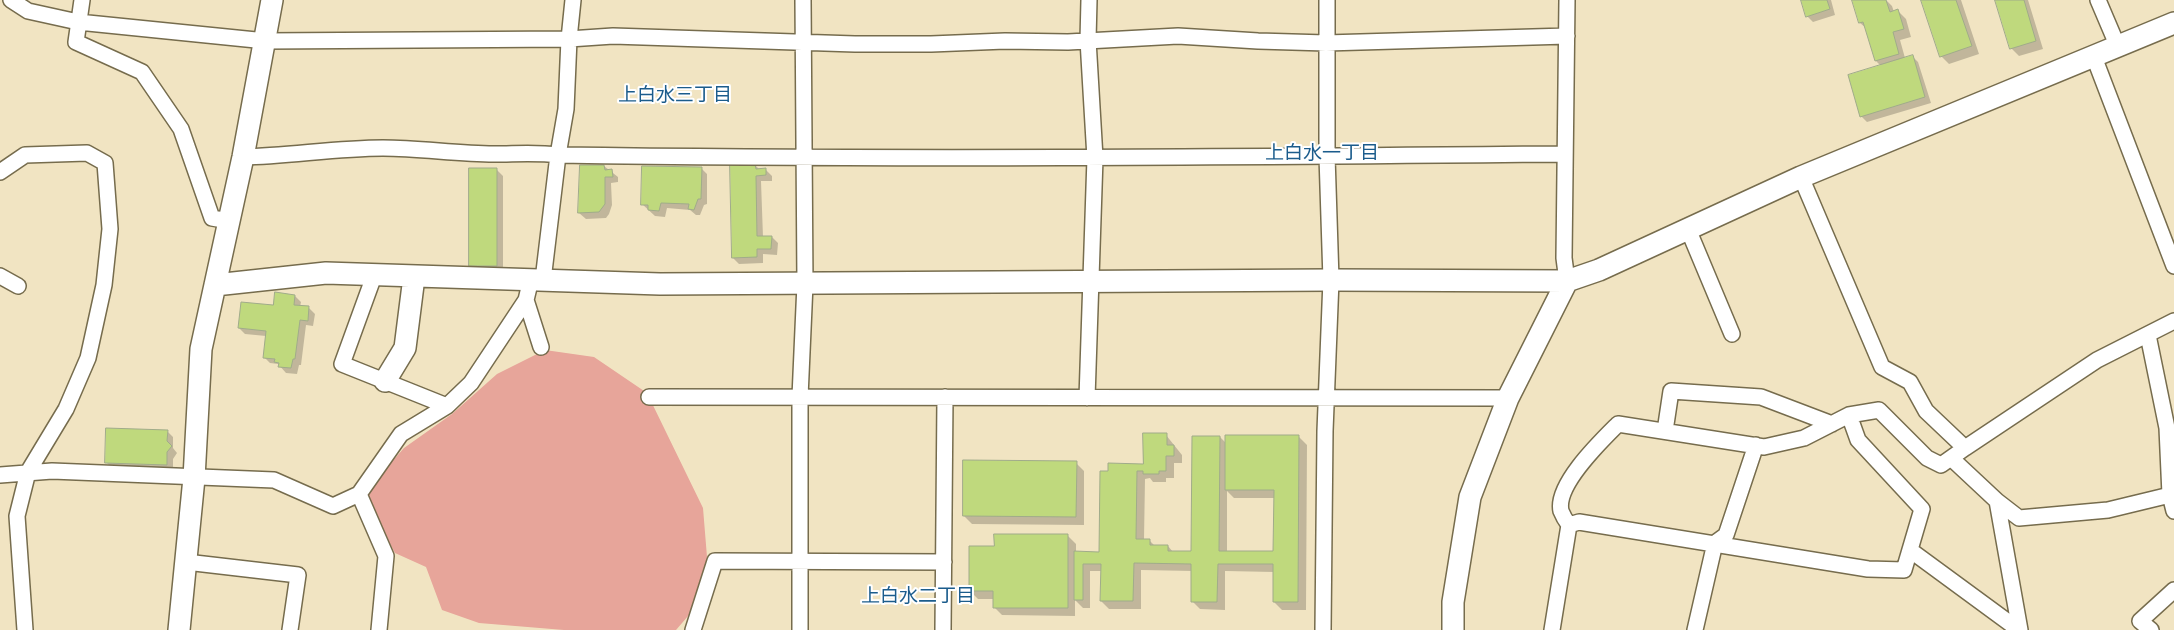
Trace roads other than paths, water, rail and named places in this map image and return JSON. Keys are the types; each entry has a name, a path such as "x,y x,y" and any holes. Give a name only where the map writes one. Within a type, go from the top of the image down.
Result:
{"street":[{"path":"11,0 28,11 78,22 266,42 569,40 613,36 931,44 1178,36 1258,42 1326,43 1567,36"},
{"path":"82,0 76,42 142,72 181,129 212,218 229,221"},
{"path":"179,630 194,478 201,349 243,157 266,42 272,0"},
{"path":"0,475 28,472 168,475 194,478 274,480 333,506 359,494 401,434 447,406 471,383 526,300 537,280 566,109 573,0"},
{"path":"800,630 800,397 805,284 803,0"},
{"path":"1087,398 1094,158 1088,40 1089,0"},
{"path":"1323,630 1331,280 1327,156 1327,0"},
{"path":"1453,630 1453,602 1470,497 1508,398 1567,281 1564,258 1564,154 1567,0"},
{"path":"2098,0 2118,47"},
{"path":"215,285 326,273 660,284 1331,280 1567,281 1599,270 1800,177 2174,23"},
{"path":"2094,57 2174,266"},
{"path":"243,157 281,156 322,150 384,148 492,154 540,153 558,155 804,158 1094,158 1564,154"},
{"path":"0,172 25,155 87,153 105,163 110,229 104,285 88,358 66,409 28,472 17,516 25,630"},
{"path":"1800,177 1882,367 1910,382 1926,411 1965,448"},
{"path":"1688,229 1732,334"},
{"path":"0,276 18,286"},
{"path":"374,276 342,364 447,406"},
{"path":"386,381 405,348 414,277"},
{"path":"526,300 541,347"},
{"path":"1552,630 1568,525 1561,510 1565,488 1588,454 1618,424 1764,446 1804,438 1849,415 1880,410 1927,458 1941,465 2097,360 2174,321"},
{"path":"2148,335 2170,427 2170,495 2174,511"},
{"path":"1665,431 1671,391 1761,397 1832,424"},
{"path":"649,397 1508,398"},
{"path":"943,630 946,397"},
{"path":"1568,525 1579,522 1868,569 1904,570 1922,509 1858,440 1849,415"},
{"path":"1695,630 1715,543 1726,535 1756,445"},
{"path":"1951,458 1997,501 2019,518 2108,510 2170,495"},
{"path":"359,494 386,556 379,630"},
{"path":"1997,501 2019,630"},
{"path":"1910,550 2019,630"},
{"path":"692,630 715,561 944,562"},
{"path":"186,562 298,575 290,630"},
{"path":"2151,630 2140,620 2174,590"}],"district":[{"name":"上白水三丁目","path":"675,95"},
{"name":"上白水一丁目","path":"1322,153"},
{"name":"上白水二丁目","path":"918,596"}]}
